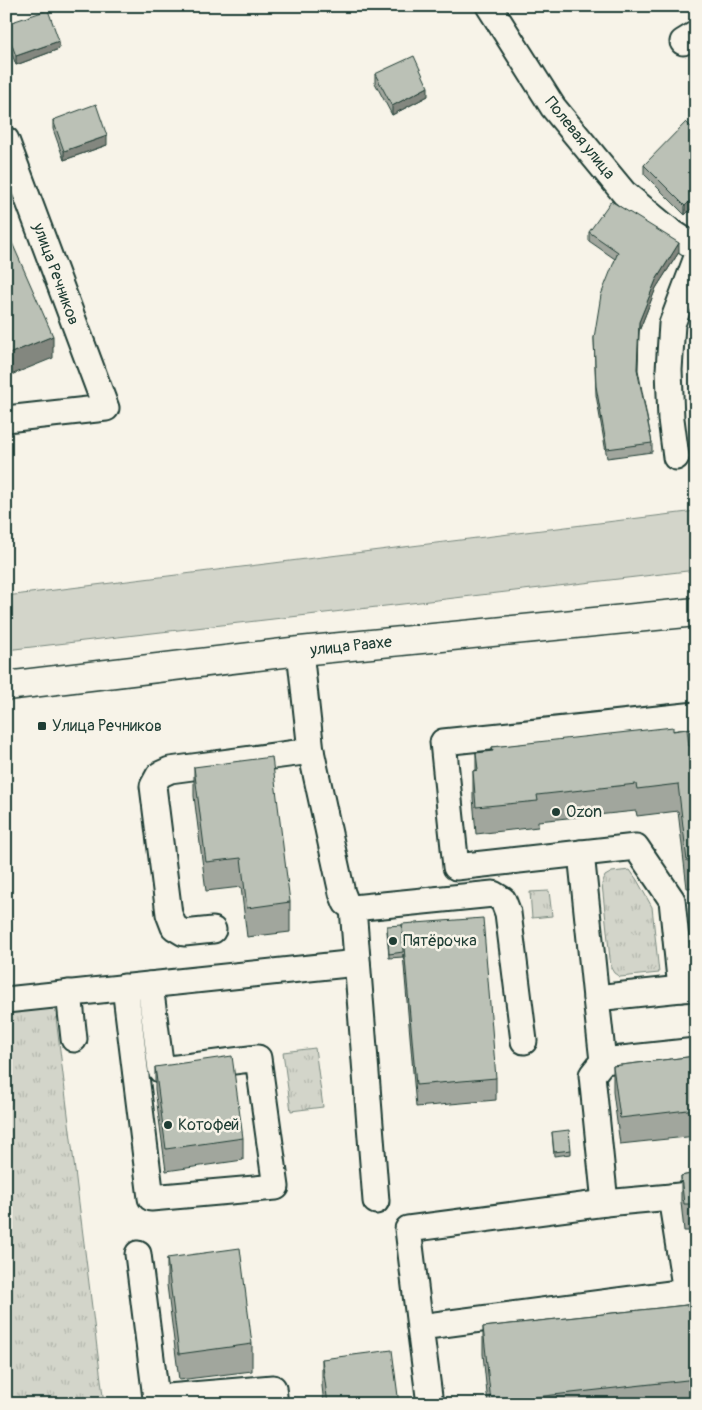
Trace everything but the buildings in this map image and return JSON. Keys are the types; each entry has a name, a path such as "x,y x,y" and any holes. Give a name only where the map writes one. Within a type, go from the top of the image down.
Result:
{"main road":[{"name":"улица Раахе","path":"6,686 300,651 696,612"}],"street":[{"name":"Полевая улица","path":"489,6 553,107 624,194 670,231 696,248"},
{"name":"улица Речников","path":"6,140 106,408 6,419"},
{"path":"676,457 670,409 669,370 672,324 696,260"},
{"path":"300,651 311,752 342,893 346,903 353,908 493,894 504,900 508,912 524,1041"},
{"path":"596,998 688,988 672,900 636,847 456,867 443,742 694,718"},
{"path":"213,930 184,933 174,927 169,914 154,786 159,775 170,770 311,752"},
{"path":"581,853 603,1061 592,1075 605,1203"},
{"path":"353,908 376,1201"},
{"path":"6,1000 357,963"},
{"path":"125,987 151,1198 276,1186 258,1058 161,1070 150,984"},
{"path":"69,993 74,1039"},
{"path":"603,1061 696,1051"},
{"path":"430,1404 408,1229 605,1203 696,1194"},
{"path":"420,1327 686,1292 671,1197"},
{"path":"138,1254 156,1398 273,1388 275,1404"}],"green space":[{"path":"696,511 696,570 6,650 6,596"},
{"path":"630,870 652,907 659,973 620,977 611,968 602,884 605,876 612,872"},
{"path":"549,891 552,916 532,918 530,892"},
{"path":"53,994 104,1404 6,1404 6,1000"},
{"path":"315,1048 323,1107 291,1111 283,1052"}],"place":[{"name":"Улица Речников","path":"42,726"},
{"name":"Ozon","path":"556,812"},
{"name":"Пятёрочка","path":"393,941"},
{"name":"Котофей","path":"168,1125"}]}
